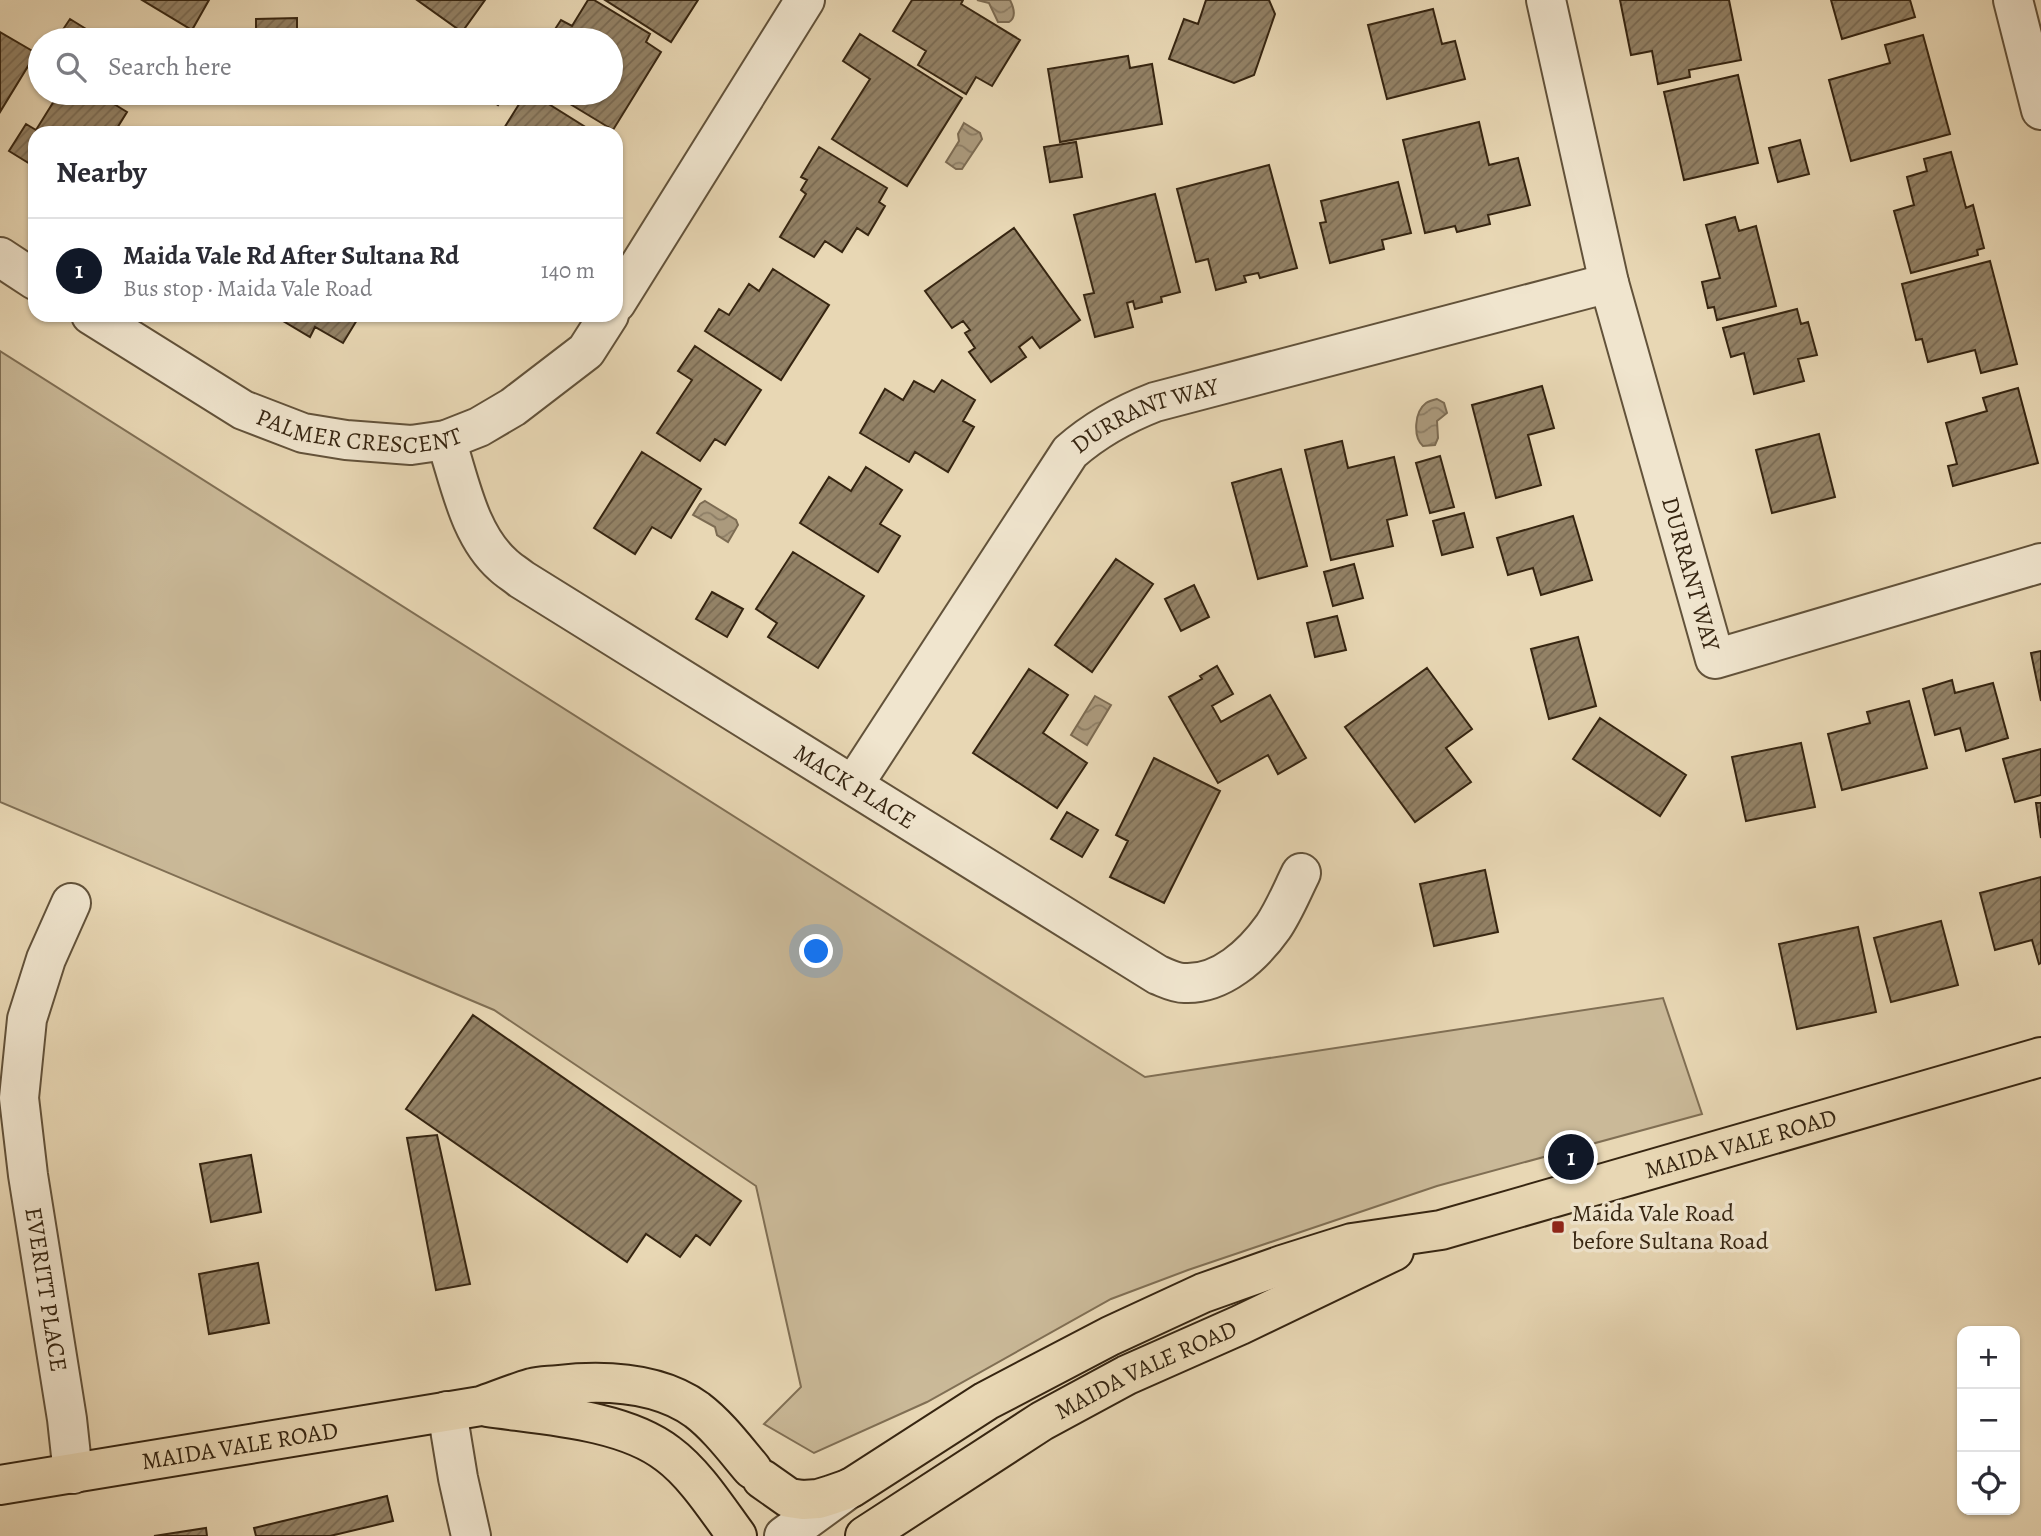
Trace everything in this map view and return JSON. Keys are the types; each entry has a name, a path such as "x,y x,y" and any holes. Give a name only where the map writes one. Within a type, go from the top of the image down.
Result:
{"main road":[{"name":"MAIDA VALE ROAD","path":"0,1485 464,1408 533,1388 580,1382 616,1383 650,1389 675,1398 697,1410 757,1474 789,1498 818,1499 851,1488 986,1401 1110,1336 1203,1293 1352,1243 1441,1230 2041,1057"},
{"name":"MAIDA VALE ROAD","path":"865,1536 1042,1420 1115,1381 1441,1230"},
{"name":"MAIDA VALE ROAD","path":"464,1408 596,1424 642,1438 668,1454 689,1474 737,1536"}],"street":[{"path":"623,292 805,0"},
{"name":"DURRANT WAY","path":"1546,0 1609,283 1715,659 2041,563"},
{"path":"2013,0 2041,110"},
{"path":"0,257 28,275"},
{"name":"DURRANT WAY","path":"854,784 1070,452 1086,437 1130,411 1155,402 1609,283"},
{"name":"PALMER CRESCENT","path":"102,322 243,410 303,433 346,440 411,445 446,440 479,427 513,407 586,351 605,322"},
{"name":"MACK PLACE","path":"446,440 466,504 482,538 503,565 532,586 1158,975 1182,983 1204,982 1226,972 1247,956 1274,925 1301,873"},
{"name":"EVERITT PLACE","path":"71,903 46,959 27,1019 19,1098 28,1175 68,1419 73,1474"},
{"path":"464,1408 458,1478 471,1536"},
{"path":"757,1474 780,1503 788,1535"},
{"name":"MAIDA VALE ROAD","path":"788,1535 851,1488"},
{"path":"709,1500 723,1536"}],"shaded area":[{"path":"0,351 1145,1077 1663,998 1702,1114 1437,1186 1188,1270 1111,1299 927,1402 814,1453 764,1424 801,1387 756,1186 494,1010 0,802"}],"water":[{"path":"977,0 1010,0 1014,9 1013,18 1009,22 998,22 989,3"},
{"path":"964,123 980,133 982,139 962,169 956,169 946,162 959,141 958,134"},
{"path":"1437,399 1444,403 1447,413 1437,421 1438,438 1435,445 1423,446 1416,431 1417,418 1426,403"},
{"path":"705,501 736,520 738,525 728,542 717,535 715,527 693,515"},
{"path":"1095,696 1111,705 1087,745 1071,735"}],"building":[{"path":"142,0 209,0 193,28 189,28"},
{"path":"417,0 485,0 465,28 456,28"},
{"path":"588,0 594,0 650,34 646,42 661,52 615,126 606,126 572,105 623,105 623,28 556,28 561,20 572,26"},
{"path":"605,0 698,0 671,42"},
{"path":"912,0 963,0 961,4 1020,40 992,86 976,77 966,94 918,65 926,51 893,31"},
{"path":"1206,0 1269,0 1275,14 1254,75 1234,83 1169,59 1184,19 1198,24"},
{"path":"1620,0 1729,0 1741,60 1689,70 1690,77 1658,84 1652,51 1631,55"},
{"path":"1831,0 1910,0 1915,17 1842,39"},
{"path":"1433,9 1442,44 1455,41 1465,79 1387,99 1368,25"},
{"path":"297,18 297,28 256,28 256,19"},
{"path":"70,19 84,28 64,28"},
{"path":"0,32 28,48 28,66 0,112"},
{"path":"860,34 962,98 907,186 832,139 870,79 843,61"},
{"path":"1923,35 1950,134 1851,161 1829,80 1890,63 1885,45"},
{"path":"1128,56 1130,68 1152,64 1162,124 1060,142 1048,69"},
{"path":"1738,75 1758,163 1684,180 1664,92"},
{"path":"52,105 116,105 127,112 118,126 38,126"},
{"path":"518,105 550,105 584,126 505,126"},
{"path":"1479,122 1489,165 1518,158 1530,205 1488,215 1490,224 1457,232 1455,226 1425,233 1403,140"},
{"path":"26,124 29,126 28,163 9,151"},
{"path":"1800,140 1809,174 1778,182 1769,148"},
{"path":"1076,142 1082,177 1050,182 1044,147"},
{"path":"819,147 887,188 879,202 885,206 868,235 857,228 842,252 825,241 814,257 780,237 806,194 801,190 807,180 801,177"},
{"path":"1951,152 1966,208 1973,205 1984,248 1977,250 1978,255 1911,273 1894,211 1914,205 1907,177 1927,171 1924,159"},
{"path":"1269,165 1297,268 1260,278 1258,273 1244,276 1246,282 1216,290 1208,259 1196,262 1177,189"},
{"path":"1398,182 1411,233 1382,240 1384,249 1330,263 1320,223 1326,222 1321,201"},
{"path":"1155,194 1180,292 1161,297 1162,302 1135,309 1133,301 1127,303 1133,327 1095,337 1084,295 1094,293 1074,215"},
{"path":"1735,217 1739,231 1756,226 1776,306 1717,320 1714,307 1708,308 1702,282 1720,278 1706,225"},
{"path":"1014,228 1080,320 1040,348 1032,337 1019,347 1026,357 991,382 969,352 975,348 965,333 970,330 963,321 952,328 925,291"},
{"path":"1990,261 2017,364 1981,373 1975,350 1928,362 1922,339 1916,340 1902,284"},
{"path":"773,269 829,305 781,380 705,331 719,309 729,315 749,284 759,291"},
{"path":"1797,309 1801,324 1808,322 1817,355 1798,359 1804,381 1754,394 1744,353 1731,357 1723,328"},
{"path":"285,322 356,322 343,343 315,327 310,337"},
{"path":"695,346 761,390 725,445 715,439 700,461 657,433 692,380 678,371"},
{"path":"942,380 975,400 963,421 974,427 948,472 915,452 909,462 860,433 885,389 903,400 914,381 934,392"},
{"path":"1542,386 1554,428 1528,435 1541,485 1496,498 1472,405"},
{"path":"2018,388 2038,463 1953,486 1948,466 1957,464 1946,423 1987,411 1983,398"},
{"path":"1819,434 1835,497 1772,513 1756,450"},
{"path":"1342,441 1348,468 1394,457 1407,515 1387,520 1393,546 1331,560 1305,450"},
{"path":"642,452 701,489 671,538 652,527 635,554 594,528"},
{"path":"1440,456 1454,507 1430,513 1416,463"},
{"path":"866,467 902,490 880,524 900,536 878,572 800,523 829,477 851,491"},
{"path":"1281,469 1307,566 1258,579 1232,483"},
{"path":"1464,513 1473,547 1442,555 1433,521"},
{"path":"1573,516 1592,580 1541,595 1533,568 1508,575 1497,538"},
{"path":"793,552 864,596 818,668 768,637 777,623 756,609"},
{"path":"1116,559 1153,584 1092,672 1055,645"},
{"path":"1354,564 1363,598 1333,606 1324,572"},
{"path":"1194,585 1209,617 1181,631 1165,599"},
{"path":"712,592 743,609 727,637 696,619"},
{"path":"1337,616 1346,650 1315,657 1307,623"},
{"path":"1578,637 1596,706 1549,719 1531,649"},
{"path":"2041,651 2041,701 2031,653"},
{"path":"1217,666 1233,694 1212,706 1221,722 1270,695 1306,758 1278,774 1268,755 1218,783 1169,697 1202,679 1200,676"},
{"path":"1427,668 1472,729 1446,748 1471,782 1415,822 1345,727"},
{"path":"1029,669 1068,695 1043,733 1087,763 1057,808 973,753"},
{"path":"1952,680 1955,693 1993,683 2008,738 1966,751 1960,728 1935,735 1923,689"},
{"path":"1909,701 1927,768 1842,790 1828,734 1870,723 1867,712"},
{"path":"1600,718 1686,775 1660,816 1573,759"},
{"path":"1801,743 1815,807 1746,821 1732,757"},
{"path":"2041,749 2041,795 2015,802 2003,759"},
{"path":"1154,758 1220,791 1164,903 1110,877 1128,841 1116,835"},
{"path":"2036,803 2041,803 2041,838"},
{"path":"1067,812 1098,830 1082,857 1051,839"},
{"path":"1485,870 1498,932 1434,946 1420,884"},
{"path":"2041,877 2039,964 2032,940 1995,950 1980,893"},
{"path":"1941,921 1958,985 1891,1002 1874,938"},
{"path":"1858,927 1876,1012 1797,1029 1779,944"},
{"path":"473,1015 741,1201 710,1245 696,1235 680,1257 646,1234 627,1262 406,1109"},
{"path":"437,1135 470,1284 436,1290 407,1138"},
{"path":"251,1155 261,1212 211,1222 200,1164"},
{"path":"258,1263 269,1323 209,1334 199,1274"},
{"path":"387,1496 393,1521 330,1536 256,1536 254,1528"},
{"path":"206,1528 207,1536 154,1536"}],"place":[{"name":"Maida Vale Rd After Sultana Rd","path":"1571,1157"},
{"name":"Maida Vale Road before Sultana Road","path":"1558,1227"}]}
